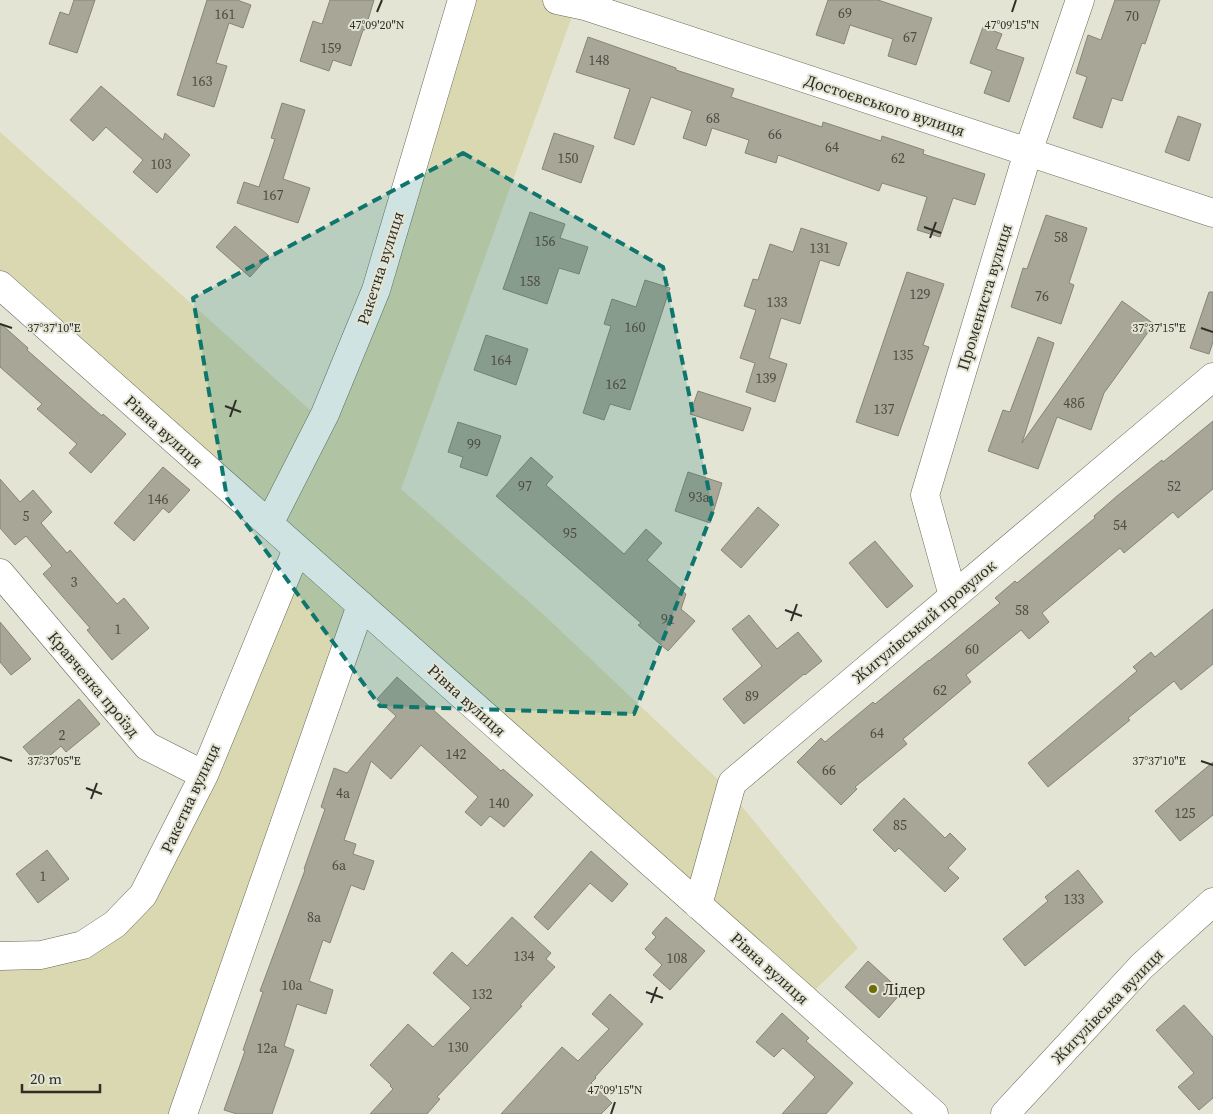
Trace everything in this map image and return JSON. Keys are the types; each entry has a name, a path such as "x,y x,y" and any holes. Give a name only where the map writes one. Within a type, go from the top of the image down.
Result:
{"street":[{"name":"Ракетна вулиця","path":"269,524 325,414 376,290 462,0"},
{"name":"Достоєвського вулиця","path":"557,0 585,6 1213,213"},
{"name":"Промениста вулиця","path":"953,596 925,495 1028,152 1080,0"},
{"name":"Рівна вулиця","path":"0,285 934,1114"},
{"name":"Жигулівський провулок","path":"698,905 732,783 1213,377"},
{"name":"Ракетна вулиця","path":"0,956 41,955 83,945 115,924 143,895 204,775 297,549"},
{"name":"Кравченка проїзд","path":"0,573 147,746 204,775"},
{"path":"183,1114 361,606"},
{"name":"Жигулівська вулиця","path":"1005,1114 1142,966 1213,902"}],"highlighted area":[{"path":"463,153 663,267 713,511 634,714 380,706 227,498 193,298"}],"green space":[{"path":"471,0 578,0 401,489 543,614 725,786 695,891 356,593 174,1114 0,1114 0,967 121,931 305,549 0,279 0,132 329,427"},
{"path":"735,798 858,948 812,993 707,901"}],"building":[{"path":"74,0 95,0 77,53 49,44 60,12 69,15"},
{"path":"207,0 237,0 251,5 243,28 229,23 216,63 227,66 214,107 177,95"},
{"path":"330,0 374,0 351,66 333,60 329,71 300,61 313,21 322,24"},
{"path":"828,0 878,0 932,18 916,65 888,56 893,39 850,25 844,44 816,35"},
{"path":"1115,0 1160,0 1145,44 1142,43 1122,101 1112,98 1102,128 1073,118 1087,77 1076,73 1088,35 1101,40"},
{"path":"983,27 1002,34 996,49 1024,58 1009,102 984,93 992,71 970,63"},
{"path":"588,37 676,68 676,70 734,89 731,97 822,127 823,122 881,141 882,136 924,150 923,154 985,174 975,205 953,198 940,237 917,230 927,197 882,183 879,191 778,155 776,163 745,153 749,140 712,128 706,146 683,138 692,111 651,97 634,145 614,138 630,89 576,72"},
{"path":"101,86 163,140 165,133 190,155 157,193 133,172 143,160 106,127 93,141 70,120"},
{"path":"282,103 305,110 283,179 310,188 298,223 237,203 244,182 259,187 275,139 271,138"},
{"path":"1178,116 1201,124 1189,161 1165,152"},
{"path":"554,133 594,146 581,183 542,169"},
{"path":"530,212 565,224 560,238 588,247 579,274 559,268 547,304 503,289"},
{"path":"1046,215 1087,228 1069,283 1074,285 1061,324 1011,307 1023,268 1027,269"},
{"path":"235,226 269,256 250,277 216,247"},
{"path":"801,228 847,243 839,266 820,260 800,324 781,318 769,358 787,364 775,402 746,392 755,363 740,358 756,310 744,306 753,279 758,280 770,244 793,252"},
{"path":"907,272 944,284 923,345 929,347 898,436 856,422"},
{"path":"645,280 670,288 630,410 610,404 604,420 583,413 611,326 604,324 612,299 636,307"},
{"path":"1209,292 1213,292 1213,342 1209,354 1190,348"},
{"path":"1122,301 1154,324 1104,393 1091,430 1057,417 1038,469 988,451 1003,410 1010,412 1038,337 1054,343 1022,443"},
{"path":"0,323 28,348 27,350 102,416 103,414 126,434 91,473 69,453 77,444 37,409 42,404 0,367"},
{"path":"486,335 528,349 516,385 474,370"},
{"path":"698,391 751,408 743,431 690,414"},
{"path":"1213,421 1213,489 1178,518 1173,512 1124,553 1120,548 1042,613 1049,622 1029,639 1021,630 966,675 971,682 903,739 907,744 855,787 857,789 841,805 797,762 821,738 825,742 1000,603 995,598 1015,581 1017,583 1095,518 1094,516 1117,496 1162,460 1163,462"},
{"path":"458,422 501,436 487,476 460,467 463,457 448,452"},
{"path":"531,457 553,477 546,485 624,554 646,529 662,543 647,560 686,594 681,609 695,621 668,651 638,625 641,623 496,496"},
{"path":"163,467 190,490 169,513 163,508 134,541 114,523"},
{"path":"688,472 722,483 710,523 675,511"},
{"path":"0,479 20,502 33,490 52,512 41,523 67,553 70,550 117,604 124,598 149,628 112,660 87,630 90,628 43,574 52,566 26,536 15,545 0,528"},
{"path":"758,507 779,525 741,568 721,550"},
{"path":"875,541 913,586 887,608 849,563"},
{"path":"1213,609 1213,664 1181,690 1174,681 1128,718 1130,720 1048,787 1028,763 1137,671 1133,667 1151,652 1155,657"},
{"path":"749,615 777,649 798,632 822,661 744,724 723,699 762,666 732,629"},
{"path":"0,622 31,659 11,675 0,662"},
{"path":"397,677 501,771 503,769 533,795 504,827 490,816 481,826 465,812 478,797 421,745 391,779 371,761 344,840 356,844 353,854 374,861 364,890 351,885 330,943 323,940 309,981 333,990 326,1014 297,1004 284,1046 294,1050 272,1114 237,1114 224,1110 263,992 260,991 305,870 325,809 321,807 334,768 347,773 396,716 377,699"},
{"path":"79,699 100,724 66,752 61,746 39,765 23,747"},
{"path":"1213,762 1213,815 1180,841 1155,811"},
{"path":"904,798 945,838 950,833 966,849 948,868 959,878 945,892 899,848 895,852 873,830"},
{"path":"47,850 69,879 38,903 16,874"},
{"path":"591,851 628,884 612,902 590,883 548,930 534,917"},
{"path":"1078,870 1103,902 1025,966 1003,939 1048,901 1045,897"},
{"path":"512,917 551,953 546,959 555,967 520,1005 522,1006 437,1097 440,1099 427,1114 370,1114 393,1089 370,1065 408,1024 433,1047 471,1008 433,973 452,952 467,966"},
{"path":"666,917 705,951 670,990 653,975 662,965 645,949 656,937 652,933"},
{"path":"868,961 902,992 879,1018 845,987"},
{"path":"610,994 643,1024 591,1083 612,1103 601,1114 501,1114 562,1047 578,1061 609,1029 592,1014"},
{"path":"1184,1005 1213,1037 1213,1098 1199,1110 1178,1087 1194,1073 1156,1030"},
{"path":"782,1013 809,1038 806,1041 853,1083 826,1114 782,1114 815,1077 783,1048 774,1057 756,1042"}],"place":[{"name":"Лідер","path":"873,989"}]}
